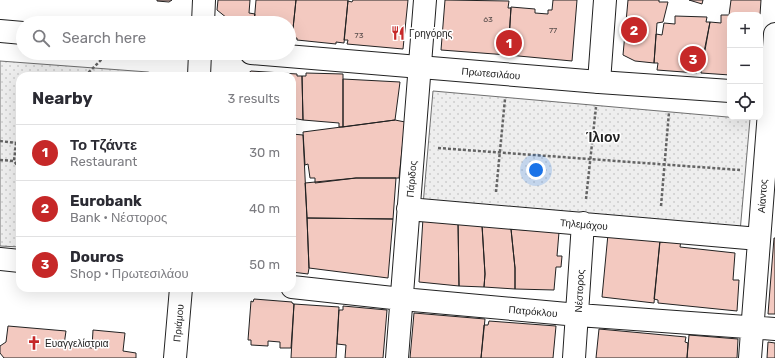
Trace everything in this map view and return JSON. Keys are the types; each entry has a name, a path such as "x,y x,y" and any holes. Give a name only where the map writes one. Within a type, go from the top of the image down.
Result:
{"street":[{"path":"203,16 204,0"},
{"name":"Πάριδος","path":"397,358 425,0"},
{"path":"599,82 605,0"},
{"path":"0,30 16,32"},
{"name":"Αίαντος","path":"750,358 764,172 768,94 775,34"},
{"name":"Πρωτεσιλάου","path":"296,57 599,82 727,91"},
{"path":"199,72 200,60"},
{"name":"Τηλεμάχου","path":"408,209 759,239"},
{"name":"Νέστορος","path":"574,358 583,223"},
{"path":"0,259 16,261"},
{"name":"Πατρόκλου","path":"296,286 402,299 578,315 775,329"},
{"name":"Πριάμου","path":"175,358 181,292"}],"path":[{"path":"89,72 101,60"},
{"path":"494,216 507,74"},
{"path":"583,223 599,82"},
{"path":"658,230 672,87"},
{"path":"0,141 16,143 14,161 16,164"},
{"path":"414,146 764,172"},
{"path":"0,160 14,161"}],"shaded area":[{"path":"0,61 148,72 16,72 16,247 0,246"},
{"path":"433,91 727,117 727,120 750,120 740,232 423,205"}],"building":[{"path":"157,0 172,0 169,2"},
{"path":"218,0 250,0 249,13 255,14 255,16 224,16 217,10"},
{"path":"256,0 296,0 294,16 255,16"},
{"path":"296,0 348,0 344,43 336,42 336,44 297,40 296,16 294,16"},
{"path":"353,0 408,0 403,49 347,44 348,40 344,40 348,1 352,2"},
{"path":"445,0 509,1 508,8 511,8 508,55 441,50"},
{"path":"553,0 577,0 572,61 508,55 511,7 535,9 535,13 548,14 548,10 552,10"},
{"path":"628,0 659,0 659,2 668,2 663,22 657,23 654,63 635,61 623,55"},
{"path":"689,0 703,0 702,4"},
{"path":"731,0 761,0 760,12 729,12"},
{"path":"721,15 727,15 727,75 701,73 710,22 721,23"},
{"path":"675,16 707,17 706,22 710,22 701,67 697,67 697,73 657,70 658,63 654,63 656,34 662,35 664,23 675,24"},
{"path":"306,73 343,74 343,127 339,127 339,123 303,120 302,76 306,76"},
{"path":"296,74 297,76 302,76 303,120 296,119"},
{"path":"343,79 400,82 395,120 343,127"},
{"path":"395,120 405,122 399,178 356,178 315,183 315,178 310,178 308,164 305,165 303,132"},
{"path":"296,134 303,135 309,268 308,274 296,272"},
{"path":"356,178 396,178 393,219 307,218 305,183"},
{"path":"307,218 393,219 388,278 309,268"},
{"path":"423,218 458,221 459,286 419,282"},
{"path":"458,221 482,224 485,274 484,287 459,286"},
{"path":"485,224 511,229 515,268 515,289 484,287 485,274 482,226 485,227"},
{"path":"511,229 559,232 557,256 562,256 561,267 556,267 554,290 515,289 515,268"},
{"path":"608,234 660,239 654,303 602,297"},
{"path":"664,238 681,240 680,247 735,253 733,280 739,280 737,311 658,303 658,300 654,299 660,242 663,242"},
{"path":"774,238 775,314 768,314"},
{"path":"254,299 292,302 294,304 291,348 280,348 280,342 268,341 268,346 251,345 251,340 248,340 251,301 253,302"},
{"path":"294,304 339,307 336,358 291,358"},
{"path":"343,306 387,310 383,358 345,358 346,345 337,344 339,310 343,310"},
{"path":"414,313 485,319 481,358 410,358"},
{"path":"489,321 556,326 553,358 481,358 484,325 488,325"},
{"name":"Ευαγγελίστρια","path":"8,326 66,331 64,345 92,348 93,330 125,333 123,351 136,353 136,358 4,358 0,353 0,346 6,342"},
{"path":"599,329 686,337 685,342 688,343 687,358 596,358"},
{"path":"689,335 738,339 737,358 687,358"},
{"path":"768,342 775,343 775,358 767,358"}],"place":[{"name":"Eurobank","path":"634,30"},
{"name":"Γρηγόρης","path":"398,33"},
{"name":"Το Τζάντε","path":"509,43"},
{"name":"Douros","path":"693,59"},
{"name":"Ευαγγελίστρια","path":"34,343"}],"district":[{"name":"Ίλιον","path":"603,137"}]}
